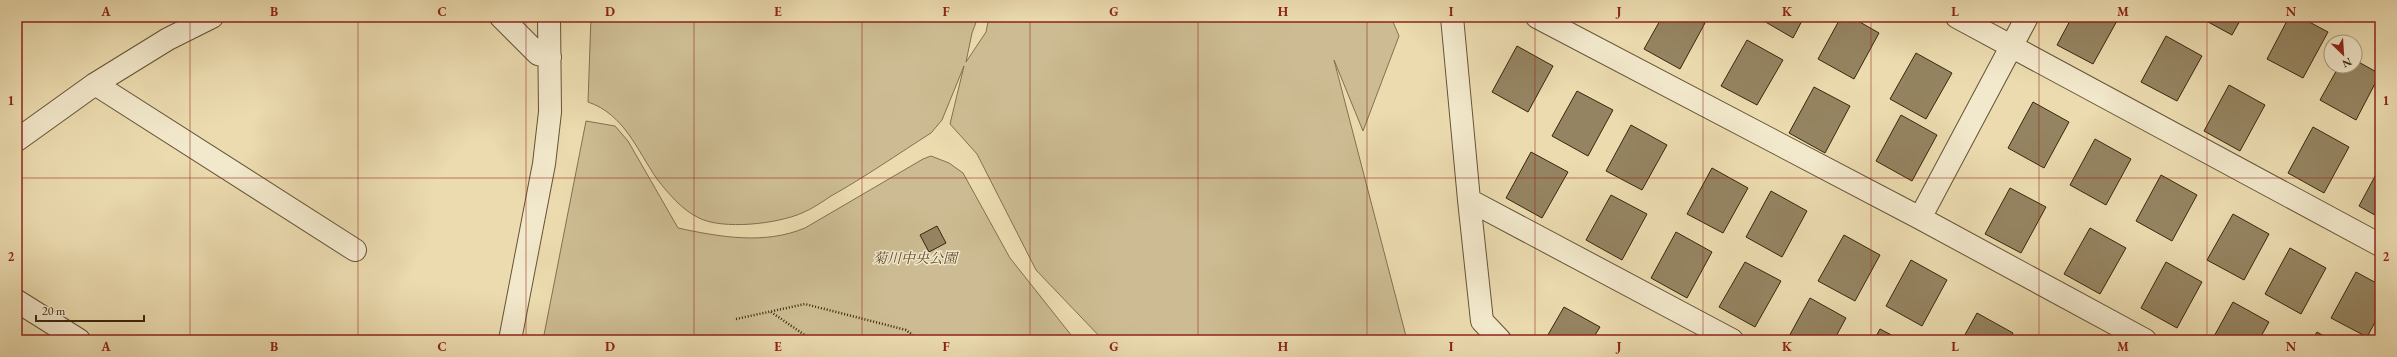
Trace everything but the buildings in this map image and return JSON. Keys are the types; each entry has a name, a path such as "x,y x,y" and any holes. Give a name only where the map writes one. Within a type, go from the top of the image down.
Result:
{"street":[{"path":"17,140 95,84 168,39 212,17"},
{"path":"501,17 538,54 550,57"},
{"path":"510,340 544,164 550,112 549,17"},
{"path":"1452,17 1482,321 1500,340"},
{"path":"1537,17 1920,218 2145,340"},
{"path":"1957,17 2380,245"},
{"path":"1920,218 2027,17"},
{"path":"95,84 355,250"},
{"path":"1470,200 1732,340"},
{"path":"17,301 78,340"}],"path":[{"path":"736,319 805,304 906,330 919,340"},
{"path":"771,312 812,340"}],"green space":[{"path":"591,17 978,17 972,33 966,62 986,32 989,17 1391,17 1399,36 1363,131 1334,60 1407,340 1103,340 1036,270 977,154 950,124 964,66 942,120 931,133 869,173 813,207 791,217 765,223 736,225 709,222 693,215 681,206 657,179 636,145 620,124 611,115 588,102"},
{"name":"菊川中央公園","path":"586,121 615,126 628,141 678,228 742,238 774,236 805,228 923,159 931,156 949,163 963,173 1010,258 1075,340 543,340"}]}
